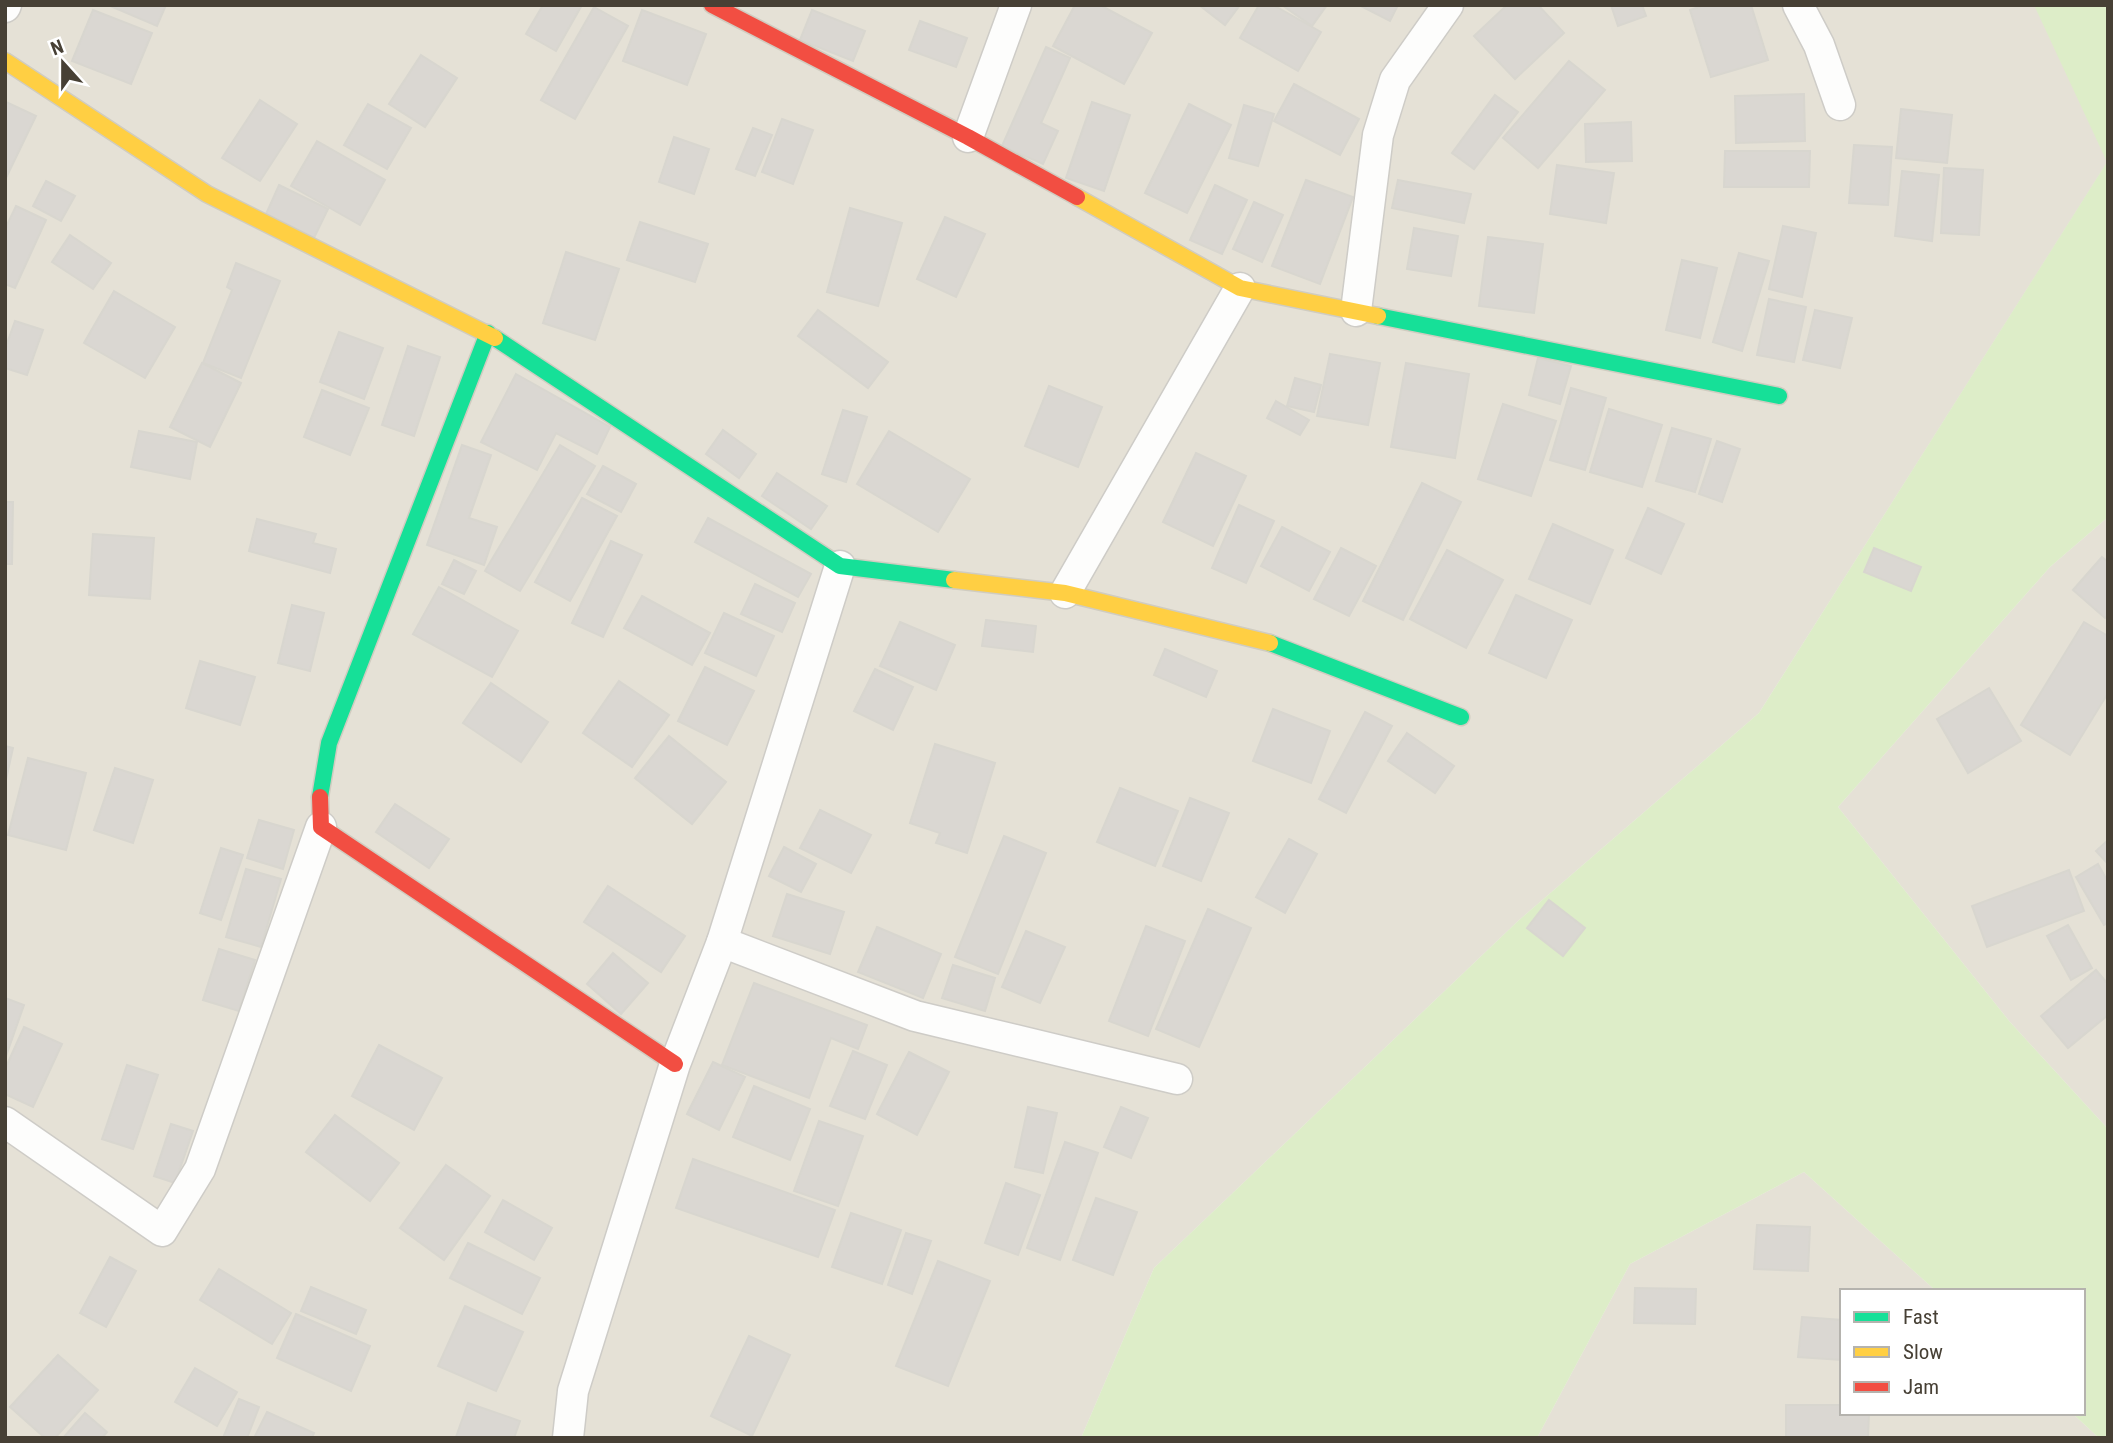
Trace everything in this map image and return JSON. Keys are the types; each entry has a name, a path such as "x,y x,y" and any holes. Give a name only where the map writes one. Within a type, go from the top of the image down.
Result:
{"street":[{"path":"712,5 968,137 1240,288 1779,396"},
{"path":"968,137 1016,5"},
{"path":"1356,311 1378,135 1395,80 1448,5"},
{"path":"1798,5 1819,45 1840,105"},
{"path":"5,61 206,194 488,333 840,566 1065,593 1265,641 1461,717"},
{"path":"1065,593 1240,288"},
{"path":"5,1122 162,1231 200,1169 321,827 319,800 329,743 488,333"},
{"path":"568,1438 573,1391 675,1064 722,942 840,566"},
{"path":"321,827 675,1064"},
{"path":"722,942 915,1016 1177,1079"}],"shaded area":[{"path":"5,5 2108,5 2108,161 1759,713 1518,921 1154,1268 1081,1438 5,1438"},
{"path":"2108,517 2108,1129 2010,1022 1838,807 2050,567"},
{"path":"1804,1172 1934,1289 1840,1289 1840,1415 2074,1415 2099,1438 1537,1438 1630,1264"}],"green space":[{"path":"2034,5 2108,5 2108,517 2050,567 1838,807 2010,1022 2108,1129 2108,1438 2099,1438 2074,1415 2085,1415 2085,1289 1934,1289 1804,1172 1630,1264 1537,1438 1081,1438 1154,1268 1518,921 1759,713 2107,162"}],"building":[{"path":"108,5 166,5 157,26"},
{"path":"543,5 582,5 556,51 526,34"},
{"path":"1075,5 1100,5 1152,33 1124,84 1053,46"},
{"path":"1199,5 1240,5 1225,25"},
{"path":"1259,5 1273,5 1321,32 1298,71 1240,38"},
{"path":"1282,5 1327,5 1312,26"},
{"path":"1359,5 1398,5 1390,21"},
{"path":"1507,5 1538,5 1564,33 1515,79 1474,36"},
{"path":"1611,5 1642,5 1646,16 1618,26"},
{"path":"1705,5 1751,5 1768,60 1711,77 1690,10"},
{"path":"594,7 628,26 575,119 541,100"},
{"path":"93,10 152,33 131,84 72,61"},
{"path":"642,10 706,34 687,85 623,61"},
{"path":"812,10 865,31 853,61 800,40"},
{"path":"920,21 967,38 956,67 909,50"},
{"path":"1046,47 1070,58 1041,123 1058,131 1043,164 1002,146"},
{"path":"421,55 457,78 425,127 389,104"},
{"path":"1569,61 1605,90 1538,168 1503,138"},
{"path":"1294,84 1359,119 1340,155 1274,121"},
{"path":"1804,94 1805,141 1736,143 1735,96"},
{"path":"1495,95 1518,112 1474,169 1452,153"},
{"path":"260,100 297,124 260,181 222,158"},
{"path":"6,102 36,116 5,180 5,104"},
{"path":"1092,102 1130,115 1104,191 1066,178"},
{"path":"368,104 411,128 387,169 344,145"},
{"path":"1189,104 1231,125 1187,213 1145,193"},
{"path":"1244,105 1274,114 1258,166 1229,158"},
{"path":"1901,109 1952,115 1947,163 1896,158"},
{"path":"782,119 813,130 793,184 762,172"},
{"path":"1631,122 1632,161 1586,162 1585,124"},
{"path":"753,128 772,135 755,176 736,169"},
{"path":"674,137 709,149 694,194 659,182"},
{"path":"317,141 385,180 360,225 291,186"},
{"path":"1854,145 1892,147 1888,205 1849,203"},
{"path":"1725,151 1810,151 1809,187 1724,187"},
{"path":"1557,165 1614,173 1606,223 1550,214"},
{"path":"1944,168 1983,170 1979,235 1941,233"},
{"path":"1902,171 1939,175 1932,241 1895,236"},
{"path":"1306,180 1353,197 1320,284 1272,266"},
{"path":"1398,180 1471,194 1464,223 1392,208"},
{"path":"46,181 75,196 61,221 33,206"},
{"path":"279,185 328,209 314,238 266,214"},
{"path":"1215,185 1247,200 1222,254 1190,240"},
{"path":"1254,202 1283,215 1262,262 1233,249"},
{"path":"16,206 46,220 15,288 5,284 5,229"},
{"path":"850,208 902,223 878,306 827,292"},
{"path":"945,217 985,234 956,297 917,279"},
{"path":"640,222 708,244 695,282 627,260"},
{"path":"1783,226 1816,233 1802,297 1769,289"},
{"path":"1414,228 1458,236 1451,276 1407,269"},
{"path":"70,235 111,263 93,289 52,262"},
{"path":"1488,237 1543,244 1534,313 1479,306"},
{"path":"566,252 619,269 595,340 543,323"},
{"path":"1739,253 1769,261 1742,351 1713,342"},
{"path":"1682,260 1717,268 1700,338 1666,330"},
{"path":"236,263 280,281 241,378 203,363 232,290 227,287"},
{"path":"114,291 175,327 145,378 84,343"},
{"path":"1769,299 1806,307 1794,362 1757,355"},
{"path":"818,310 888,362 868,388 798,336"},
{"path":"1815,310 1852,318 1840,368 1803,360"},
{"path":"15,321 43,330 27,375 5,368 5,349"},
{"path":"339,332 383,348 364,399 320,382"},
{"path":"408,346 440,357 414,436 382,425"},
{"path":"1330,354 1380,363 1368,425 1317,416"},
{"path":"1538,358 1571,366 1560,404 1529,395"},
{"path":"202,363 241,383 210,447 170,427"},
{"path":"1406,363 1469,374 1455,458 1391,447"},
{"path":"516,374 610,427 597,454 556,433 537,470 481,442"},
{"path":"1295,378 1321,385 1314,412 1287,406"},
{"path":"1049,386 1102,407 1078,467 1025,446"},
{"path":"1571,388 1606,398 1585,470 1550,460"},
{"path":"322,390 369,408 350,455 304,437"},
{"path":"1276,401 1309,420 1300,435 1267,418"},
{"path":"1503,404 1556,421 1531,496 1478,479"},
{"path":"1609,409 1662,425 1642,487 1590,472"},
{"path":"843,410 867,417 846,482 822,474"},
{"path":"1672,428 1711,439 1695,492 1656,481"},
{"path":"723,430 756,454 739,478 706,454"},
{"path":"139,431 197,442 190,479 131,467"},
{"path":"889,431 970,479 938,532 857,484"},
{"path":"1717,441 1740,449 1722,502 1699,494"},
{"path":"462,445 491,455 469,518 497,527 484,565 427,545"},
{"path":"560,445 595,466 520,591 485,571"},
{"path":"1196,453 1246,476 1213,546 1163,522"},
{"path":"603,466 636,484 621,512 587,494"},
{"path":"777,473 827,506 811,529 762,496"},
{"path":"1422,483 1461,502 1403,620 1363,601"},
{"path":"582,498 617,516 570,601 535,582"},
{"path":"5,502 13,502 12,564 5,564"},
{"path":"1239,505 1274,521 1246,583 1212,568"},
{"path":"1648,508 1684,524 1661,574 1626,558"},
{"path":"708,518 811,574 798,597 695,542"},
{"path":"257,519 316,534 313,543 336,549 330,573 249,551"},
{"path":"1553,524 1613,550 1590,604 1529,579"},
{"path":"1282,527 1330,552 1309,591 1261,566"},
{"path":"93,534 154,538 150,599 89,595"},
{"path":"611,541 642,555 603,637 572,623"},
{"path":"1341,548 1376,566 1349,616 1314,599"},
{"path":"1874,548 1921,567 1911,591 1864,572"},
{"path":"1447,550 1503,580 1466,648 1410,619"},
{"path":"2102,557 2108,562 2108,615 2105,618 2073,590"},
{"path":"454,560 476,571 464,594 442,584"},
{"path":"755,584 795,603 782,632 741,614"},
{"path":"439,587 518,631 492,677 413,634"},
{"path":"1516,595 1572,620 1546,678 1489,653"},
{"path":"642,596 710,633 692,665 624,628"},
{"path":"292,605 324,613 310,671 278,663"},
{"path":"724,613 774,636 756,676 705,653"},
{"path":"986,620 1036,626 1033,652 982,646"},
{"path":"900,622 955,645 936,690 880,666"},
{"path":"2084,622 2108,636 2108,693 2070,755 2021,725"},
{"path":"1165,649 1217,671 1206,697 1154,675"},
{"path":"200,661 255,677 240,725 186,708"},
{"path":"705,667 754,691 727,745 678,721"},
{"path":"875,669 913,687 893,730 854,711"},
{"path":"619,681 669,715 632,767 583,733"},
{"path":"491,683 548,722 521,762 463,723"},
{"path":"1989,688 2021,741 1968,773 1937,719"},
{"path":"1273,709 1330,731 1311,783 1253,761"},
{"path":"1365,712 1392,726 1346,813 1319,799"},
{"path":"1407,733 1454,766 1435,793 1388,761"},
{"path":"669,736 726,782 692,824 635,778"},
{"path":"935,744 995,763 967,853 936,843 940,833 910,823"},
{"path":"5,746 13,748 5,784"},
{"path":"28,758 86,773 66,850 8,835"},
{"path":"115,768 153,780 133,843 94,830"},
{"path":"1120,788 1178,811 1155,866 1097,842"},
{"path":"1190,798 1229,813 1201,881 1163,866"},
{"path":"395,804 449,839 429,868 376,832"},
{"path":"820,810 871,835 851,873 800,848"},
{"path":"259,820 294,830 283,869 247,858"},
{"path":"1004,836 1046,853 998,974 955,957"},
{"path":"1289,839 1317,854 1285,913 1256,897"},
{"path":"2108,840 2108,864 2096,851"},
{"path":"784,847 816,864 801,892 769,876"},
{"path":"221,848 243,855 221,920 200,913"},
{"path":"2098,864 2108,882 2108,923 2104,925 2076,877"},
{"path":"246,869 281,879 261,947 226,937"},
{"path":"2069,870 2084,911 1987,947 1972,906"},
{"path":"608,886 685,936 661,972 584,922"},
{"path":"787,894 844,912 830,954 773,936"},
{"path":"1549,900 1585,928 1563,956 1527,928"},
{"path":"1208,909 1251,928 1199,1047 1156,1029"},
{"path":"2068,925 2092,968 2071,980 2047,936"},
{"path":"1146,926 1185,941 1148,1036 1109,1021"},
{"path":"877,927 941,954 923,998 858,972"},
{"path":"1026,931 1065,947 1040,1003 1002,987"},
{"path":"219,949 255,960 239,1011 203,1000"},
{"path":"613,953 648,983 621,1014 587,984"},
{"path":"953,965 995,978 985,1011 942,998"},
{"path":"2096,970 2108,984 2108,1015 2068,1048 2041,1016"},
{"path":"754,983 867,1025 858,1049 831,1038 809,1098 722,1065"},
{"path":"5,998 24,1005 5,1059"},
{"path":"24,1027 62,1044 33,1107 5,1094 5,1069"},
{"path":"379,1045 442,1078 414,1130 352,1096"},
{"path":"853,1051 887,1065 865,1119 830,1106"},
{"path":"909,1052 949,1072 917,1135 877,1114"},
{"path":"713,1062 745,1077 719,1130 687,1114"},
{"path":"127,1065 158,1075 133,1149 102,1139"},
{"path":"754,1086 810,1109 790,1160 733,1137"},
{"path":"1028,1107 1057,1113 1043,1173 1015,1167"},
{"path":"1121,1107 1148,1118 1131,1158 1104,1147"},
{"path":"335,1115 399,1163 370,1201 306,1152"},
{"path":"819,1121 863,1136 838,1206 794,1191"},
{"path":"171,1124 193,1131 175,1183 154,1176"},
{"path":"1065,1142 1098,1153 1060,1260 1027,1248"},
{"path":"693,1159 835,1210 818,1257 676,1208"},
{"path":"446,1165 490,1196 444,1260 400,1228"},
{"path":"1006,1183 1040,1195 1018,1255 985,1243"},
{"path":"1096,1198 1137,1212 1113,1275 1073,1260"},
{"path":"503,1200 552,1228 534,1260 485,1232"},
{"path":"851,1213 901,1230 882,1284 832,1267"},
{"path":"1757,1225 1810,1227 1808,1271 1754,1269"},
{"path":"906,1233 931,1241 912,1294 888,1285"},
{"path":"468,1243 540,1278 522,1314 450,1278"},
{"path":"110,1257 136,1271 106,1327 80,1313"},
{"path":"938,1261 990,1281 948,1386 896,1366"},
{"path":"219,1269 291,1313 272,1344 200,1300"},
{"path":"311,1287 366,1310 356,1334 301,1311"},
{"path":"1635,1288 1696,1289 1695,1324 1634,1323"},
{"path":"465,1306 523,1332 496,1391 438,1366"},
{"path":"296,1314 370,1346 351,1391 277,1358"},
{"path":"1802,1317 1840,1320 1840,1360 1798,1357"},
{"path":"749,1336 790,1355 752,1436 711,1416"},
{"path":"58,1355 98,1390 55,1438 45,1438 10,1407"},
{"path":"195,1368 237,1392 217,1426 175,1402"},
{"path":"239,1399 259,1407 247,1438 223,1438"},
{"path":"468,1403 520,1421 514,1438 456,1437"},
{"path":"1786,1405 1840,1405 1840,1415 1869,1415 1868,1438 1786,1438"},
{"path":"267,1412 314,1433 312,1438 254,1438"},
{"path":"85,1413 107,1432 102,1438 63,1438"}],"traffic: fast":[{"path":"1378,316 1779,396"},
{"path":"320,797 329,743 488,333"},
{"path":"495,338 840,566 954,580"},
{"path":"1270,643 1461,717"}],"traffic: slow":[{"path":"5,61 207,194 495,338"},
{"path":"1077,197 1240,288 1378,316"},
{"path":"954,580 1065,593 1270,643"}],"traffic: jam":[{"path":"712,5 968,137 1077,197"},
{"path":"320,797 321,827 675,1064"}]}
